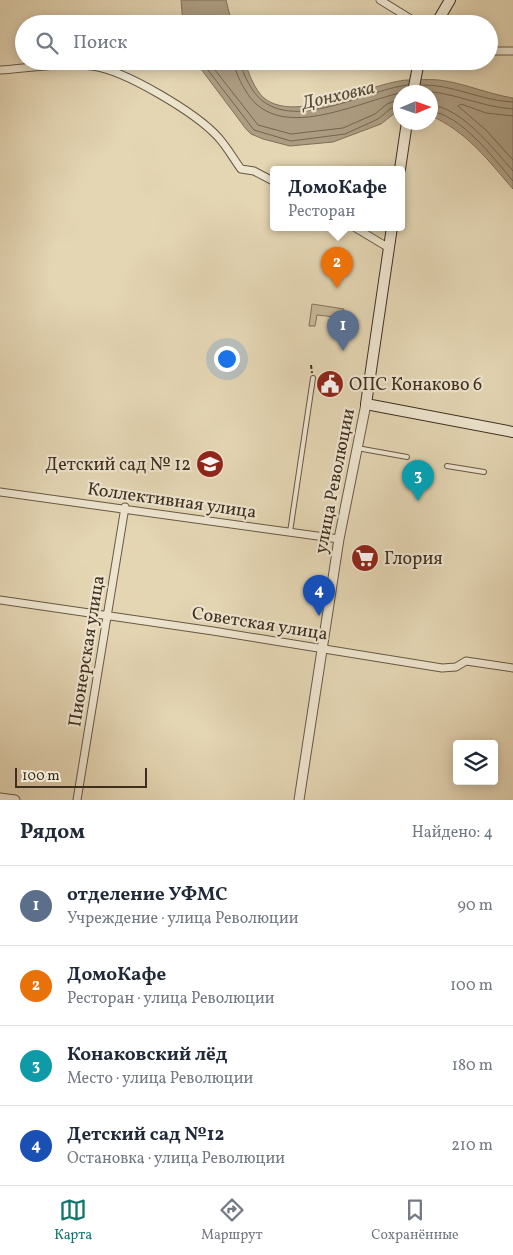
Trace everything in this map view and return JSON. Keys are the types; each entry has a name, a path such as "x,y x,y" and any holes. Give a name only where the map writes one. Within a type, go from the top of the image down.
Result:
{"main road":[{"path":"441,15 450,0"},
{"path":"414,85 417,70"},
{"path":"400,166 406,130"},
{"name":"улица Революции","path":"366,404 391,231"},
{"path":"366,404 513,432"}],"street":[{"path":"380,0 404,15"},
{"path":"498,51 513,51"},
{"path":"0,70 15,69"},
{"path":"106,70 158,95 196,118 218,137 241,169 254,171 270,179"},
{"path":"361,231 389,248"},
{"name":"улица Революции","path":"300,800 321,648 339,539 366,404"},
{"name":"Коллективная улица","path":"0,492 339,539"},
{"name":"Пионерская улица","path":"77,800 125,508"},
{"name":"Советская улица","path":"0,600 106,617 134,619 442,668 456,667 466,661 513,668"},
{"path":"0,798 14,800"}],"lane":[{"path":"290,532 313,378"},
{"path":"357,448 407,457"},
{"path":"447,466 484,472"}],"shaded area":[{"path":"312,304 344,309 343,318 317,315 315,326 309,326"}],"water":[{"path":"181,0 226,0 230,15 182,15"},
{"path":"202,70 248,70 258,91 264,98 278,105 295,107 334,100 392,82 408,80 448,81 513,98 513,189 476,147 438,119 438,85 393,85 393,115 381,124 333,142 290,146 251,134"}],"place":[{"name":"ДомоКафе","path":"337,288"},
{"name":"отделение УФМС","path":"343,351"},
{"name":"ОПС Конаково 6","path":"330,384"},
{"name":"Детский сад № 12","path":"210,464"},
{"name":"Конаковский лёд","path":"418,501"},
{"name":"Глория","path":"365,558"},
{"name":"Детский сад №12","path":"319,616"}],"water label":[{"name":"Донховка","path":"338,94"}]}
